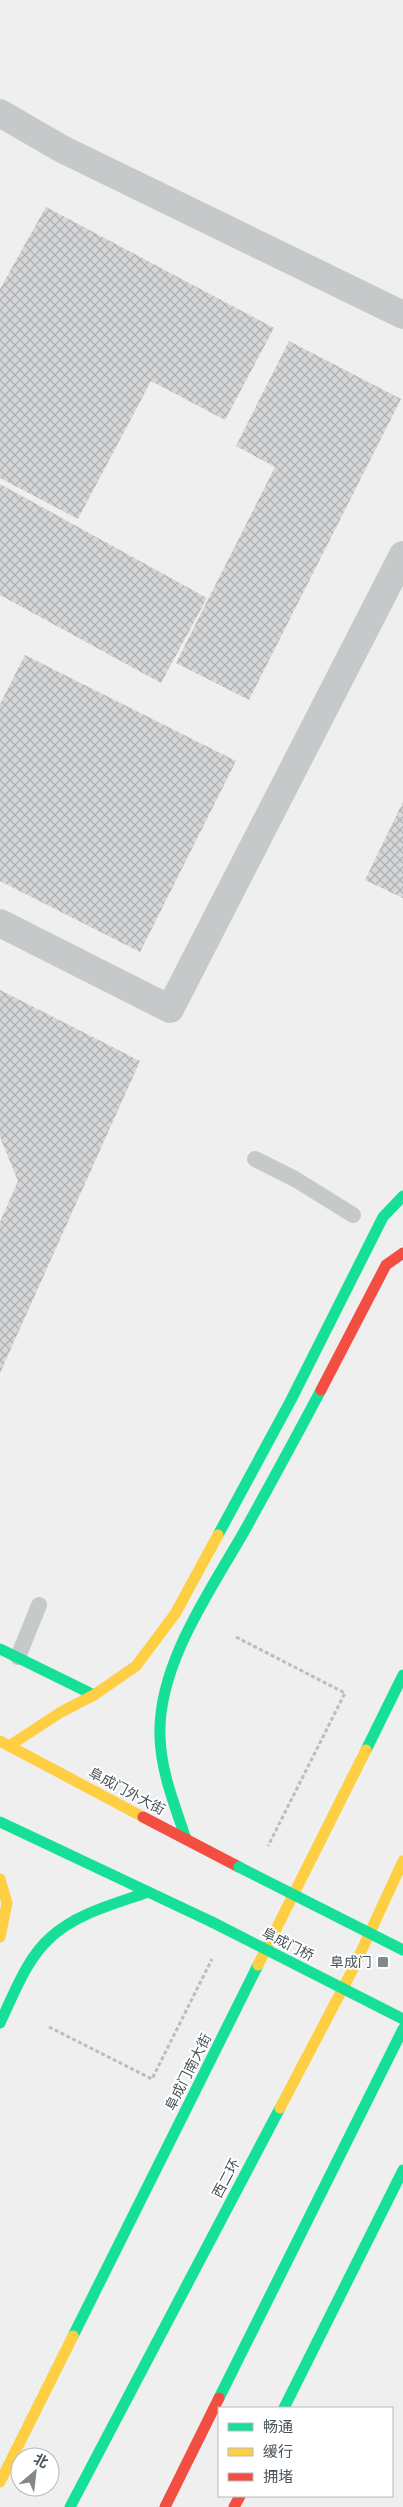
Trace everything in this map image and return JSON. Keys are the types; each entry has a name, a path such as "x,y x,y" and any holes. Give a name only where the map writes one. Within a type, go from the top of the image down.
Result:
{"main road":[{"path":"5,1744 94,1695 136,1666 175,1614 291,1400 383,1217 403,1196"},
{"path":"186,1839 164,1771 160,1723 166,1686 185,1639 311,1410 386,1265 403,1253"},
{"path":"0,1649 94,1695"},
{"name":"阜成门南大街","path":"0,2482 403,1675"},
{"name":"阜成门外大街","path":"5,1744 239,1867 403,1950"},
{"path":"0,1822 148,1892"},
{"name":"西二环","path":"70,2507 353,1969 403,1861"},
{"path":"0,1879 4,1902 0,1936"},
{"path":"0,2023 27,1970 50,1938 79,1919 148,1892"},
{"name":"阜成门桥","path":"148,1892 212,1922 403,2019"},
{"path":"165,2507 403,2029"},
{"path":"284,2407 403,2170"}],"street":[{"path":"0,113 62,149 403,315"},
{"path":"0,923 170,1009 403,555"}],"lane":[{"path":"255,1159 295,1179 353,1215"},
{"path":"18,1657 38,1605"}],"path":[{"path":"236,1638 345,1693"},
{"path":"49,2027 152,2079"}],"building":[{"path":"46,207 274,328 225,420 151,381 78,519 0,478 0,289"},
{"path":"289,341 401,399 249,700 176,663 275,467 236,446"},
{"path":"0,484 207,598 161,683 0,595"},
{"path":"25,655 236,761 140,952 0,881 0,704"},
{"path":"403,802 403,898 365,880"},
{"path":"0,990 140,1061 0,1373 0,1222 18,1181 0,1137"}],"traffic: fast":[{"path":"218,1535 291,1400 383,1217 403,1196"},
{"path":"186,1839 169,1789 161,1750 161,1710 167,1683 177,1656 202,1603 245,1530 321,1390"},
{"path":"0,1649 94,1695"},
{"path":"366,1750 403,1675"},
{"path":"0,1822 212,1922"},
{"path":"239,1867 403,1950"},
{"path":"0,2023 28,1966 34,1956 51,1937 84,1915 148,1892"},
{"path":"212,1922 403,2019"},
{"path":"73,2336 258,1965"},
{"path":"219,2398 403,2029"},
{"path":"70,2507 280,2108"},
{"path":"284,2407 403,2170"}],"traffic: slow":[{"path":"9,1746 61,1712 94,1695 136,1666 175,1614 218,1535"},
{"path":"0,1741 143,1817"},
{"path":"258,1965 366,1750"},
{"path":"280,2108 353,1969 403,1861"},
{"path":"0,1879 7,1903 0,1937"},
{"path":"0,2482 73,2336"}],"traffic: jam":[{"path":"321,1390 386,1265 403,1253"},
{"path":"143,1817 239,1867"},
{"path":"165,2507 219,2398"},
{"path":"234,2507 239,2497"}],"place":[{"name":"阜成门","path":"383,1962"}]}
